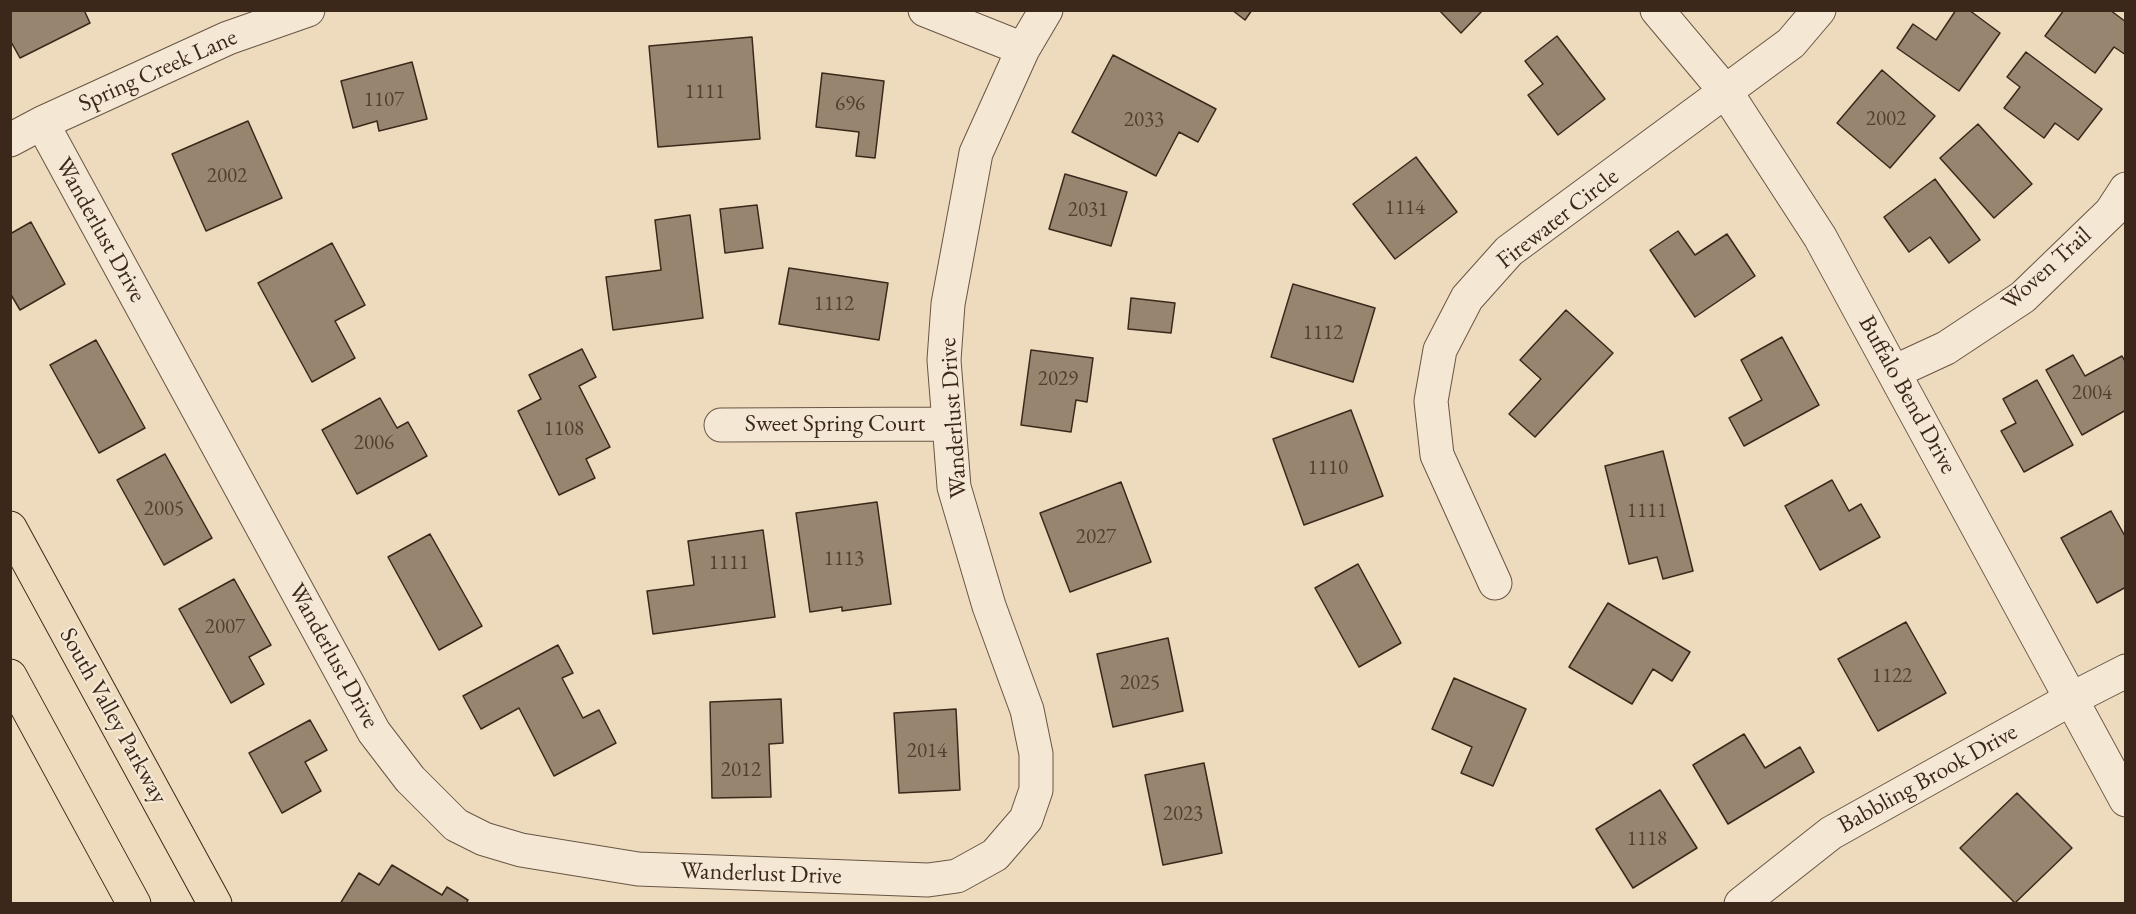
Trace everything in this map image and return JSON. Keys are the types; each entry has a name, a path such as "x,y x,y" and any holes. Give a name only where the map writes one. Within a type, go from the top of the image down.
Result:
{"main road":[{"name":"South Valley Parkway","path":"10,528 215,903"},
{"path":"10,676 134,903"}],"street":[{"name":"Spring Creek Lane","path":"10,140 42,123 228,38 308,10"},
{"path":"925,10 1023,49"},
{"name":"Wanderlust Drive","path":"42,123 374,732 410,779 456,825 484,839 520,850 638,869 928,880 957,876 995,855 1026,819 1036,790 1036,754 1027,710 989,606 954,487 944,360 948,304 976,153 1023,49 1046,10"},
{"name":"Buffalo Bend Drive","path":"1657,10 1726,92 1820,237 2126,800"},
{"name":"Firewater Circle","path":"1495,583 1437,455 1431,401 1440,350 1467,298 1509,251 1791,44 1819,10"},
{"name":"Woven Trail","path":"1894,372 1946,348 2023,297 2111,212 2126,189"},
{"name":"Sweet Spring Court","path":"721,425 949,424"},
{"name":"Babbling Brook Drive","path":"1742,903 1831,833 2071,699 2126,671"}],"building":[{"path":"10,10 84,10 90,23 20,58 10,40"},
{"path":"1232,10 1252,10 1245,20"},
{"path":"1439,10 1483,10 1461,33"},
{"path":"1956,10 1969,10 2000,33 1959,91 1897,48 1913,24 1936,40"},
{"path":"2064,10 2110,10 2126,22 2126,55 2114,47 2095,73 2045,36"},
{"path":"1557,36 1605,99 1558,135 1528,95 1543,84 1525,61"},
{"path":"752,37 760,139 658,147 649,46"},
{"path":"2026,52 2102,109 2078,140 2055,123 2044,138 2004,108 2020,87 2007,77"},
{"path":"1113,55 1216,109 1198,142 1179,132 1156,176 1072,132"},
{"path":"412,62 427,119 379,131 377,121 353,128 341,81"},
{"path":"1882,70 1935,116 1890,168 1837,123"},
{"path":"822,73 884,81 875,158 856,156 859,132 816,127"},
{"path":"248,121 282,198 206,231 172,154"},
{"path":"1978,124 2032,184 1994,218 1940,158"},
{"path":"1416,157 1457,212 1395,259 1353,204"},
{"path":"1065,174 1127,192 1111,246 1049,229"},
{"path":"1935,179 1980,240 1949,263 1930,237 1909,252 1884,217"},
{"path":"757,205 763,248 725,253 720,209"},
{"path":"690,215 703,318 613,330 606,277 661,270 655,220"},
{"path":"31,222 65,284 20,310 10,293 10,234"},
{"path":"1678,231 1695,255 1727,234 1755,276 1695,317 1650,250"},
{"path":"332,243 365,305 335,321 355,358 312,382 258,283"},
{"path":"789,268 888,283 879,340 779,324"},
{"path":"1293,284 1375,308 1353,382 1271,357"},
{"path":"1131,298 1175,303 1171,333 1128,329"},
{"path":"1566,310 1613,353 1535,437 1509,414 1541,379 1520,360"},
{"path":"1782,337 1819,405 1744,446 1729,418 1762,400 1741,360"},
{"path":"96,340 145,428 99,453 50,365"},
{"path":"582,349 596,377 579,386 610,447 586,459 595,478 559,495 518,411 541,399 529,375"},
{"path":"1031,350 1093,358 1087,402 1076,400 1071,432 1021,425"},
{"path":"2073,355 2085,376 2122,356 2126,363 2126,410 2082,435 2046,370"},
{"path":"2037,380 2073,445 2024,472 2001,431 2016,423 2003,399"},
{"path":"380,398 397,428 408,422 427,456 357,494 322,430"},
{"path":"1351,410 1383,496 1304,525 1273,439"},
{"path":"1663,451 1693,571 1663,579 1657,557 1629,564 1605,466"},
{"path":"165,454 212,538 164,565 117,480"},
{"path":"1832,480 1849,511 1861,504 1880,537 1820,570 1785,506"},
{"path":"1121,482 1151,562 1070,592 1040,513"},
{"path":"877,502 891,604 842,611 842,607 810,612 796,513"},
{"path":"2111,511 2126,538 2126,587 2097,603 2061,538"},
{"path":"763,530 775,617 653,634 647,591 694,585 688,541"},
{"path":"430,534 482,626 439,650 388,557"},
{"path":"1358,564 1401,643 1359,667 1315,588"},
{"path":"234,579 271,645 249,657 264,684 231,703 179,609"},
{"path":"1608,603 1690,652 1672,681 1653,669 1632,704 1569,667"},
{"path":"1906,622 1946,693 1878,731 1838,659"},
{"path":"1168,638 1183,711 1113,727 1097,654"},
{"path":"558,645 573,673 562,678 583,718 599,710 616,743 554,776 519,708 481,729 463,696"},
{"path":"1454,678 1526,709 1493,786 1461,773 1472,747 1432,729"},
{"path":"781,699 783,743 769,744 771,797 712,798 710,702"},
{"path":"956,709 960,790 899,793 894,713"},
{"path":"310,720 327,750 305,762 321,791 282,813 249,753"},
{"path":"1744,734 1765,768 1800,747 1814,772 1728,824 1693,765"},
{"path":"1204,763 1222,853 1163,865 1145,775"},
{"path":"1660,790 1697,848 1633,888 1596,829"},
{"path":"2017,793 2072,848 2015,903 1960,848"},
{"path":"392,865 442,895 447,887 468,900 466,904 340,904 359,873 379,885"}]}
